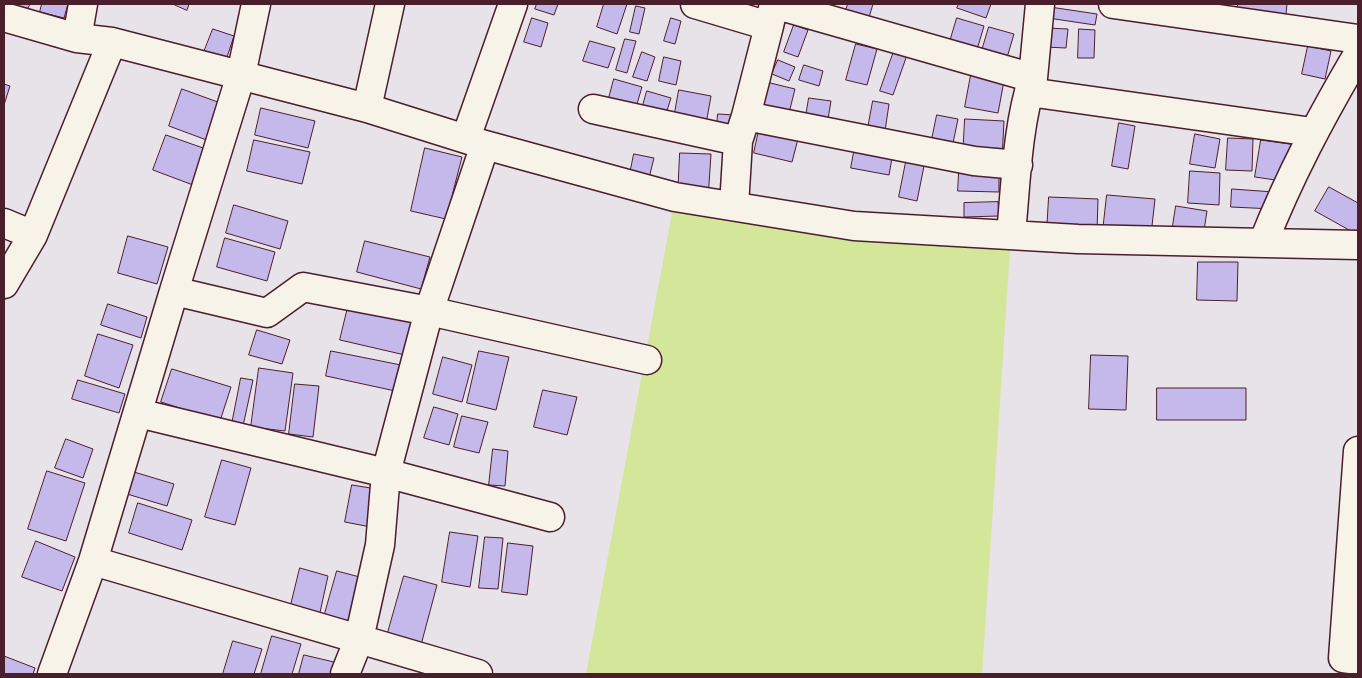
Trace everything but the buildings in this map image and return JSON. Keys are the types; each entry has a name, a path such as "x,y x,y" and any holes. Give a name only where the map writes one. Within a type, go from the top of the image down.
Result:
{"street":[{"path":"77,38 83,4"},
{"path":"52,674 93,561 240,75 256,4"},
{"path":"367,108 390,4"},
{"path":"345,674 359,639 380,545 386,473 513,4"},
{"path":"694,4 772,12 1031,85 1312,132"},
{"path":"1011,234 1018,166 1031,85 1040,4"},
{"path":"1113,4 1358,39"},
{"path":"734,206 738,141 772,12"},
{"path":"4,17 77,38 112,42 367,108 475,142 676,197 854,226 1078,239 1358,245"},
{"path":"4,284 33,235 112,42"},
{"path":"1263,243 1312,132 1358,54"},
{"path":"593,109 738,141"},
{"path":"746,116 974,161 1018,166"},
{"path":"4,223 33,235"},
{"path":"174,290 267,313 303,287 429,311 647,360"},
{"path":"138,413 386,473 550,516"},
{"path":"1347,664 1358,451"},
{"path":"93,561 478,674"}],"green space":[{"path":"675,197 1011,234 982,674 586,674"}]}
